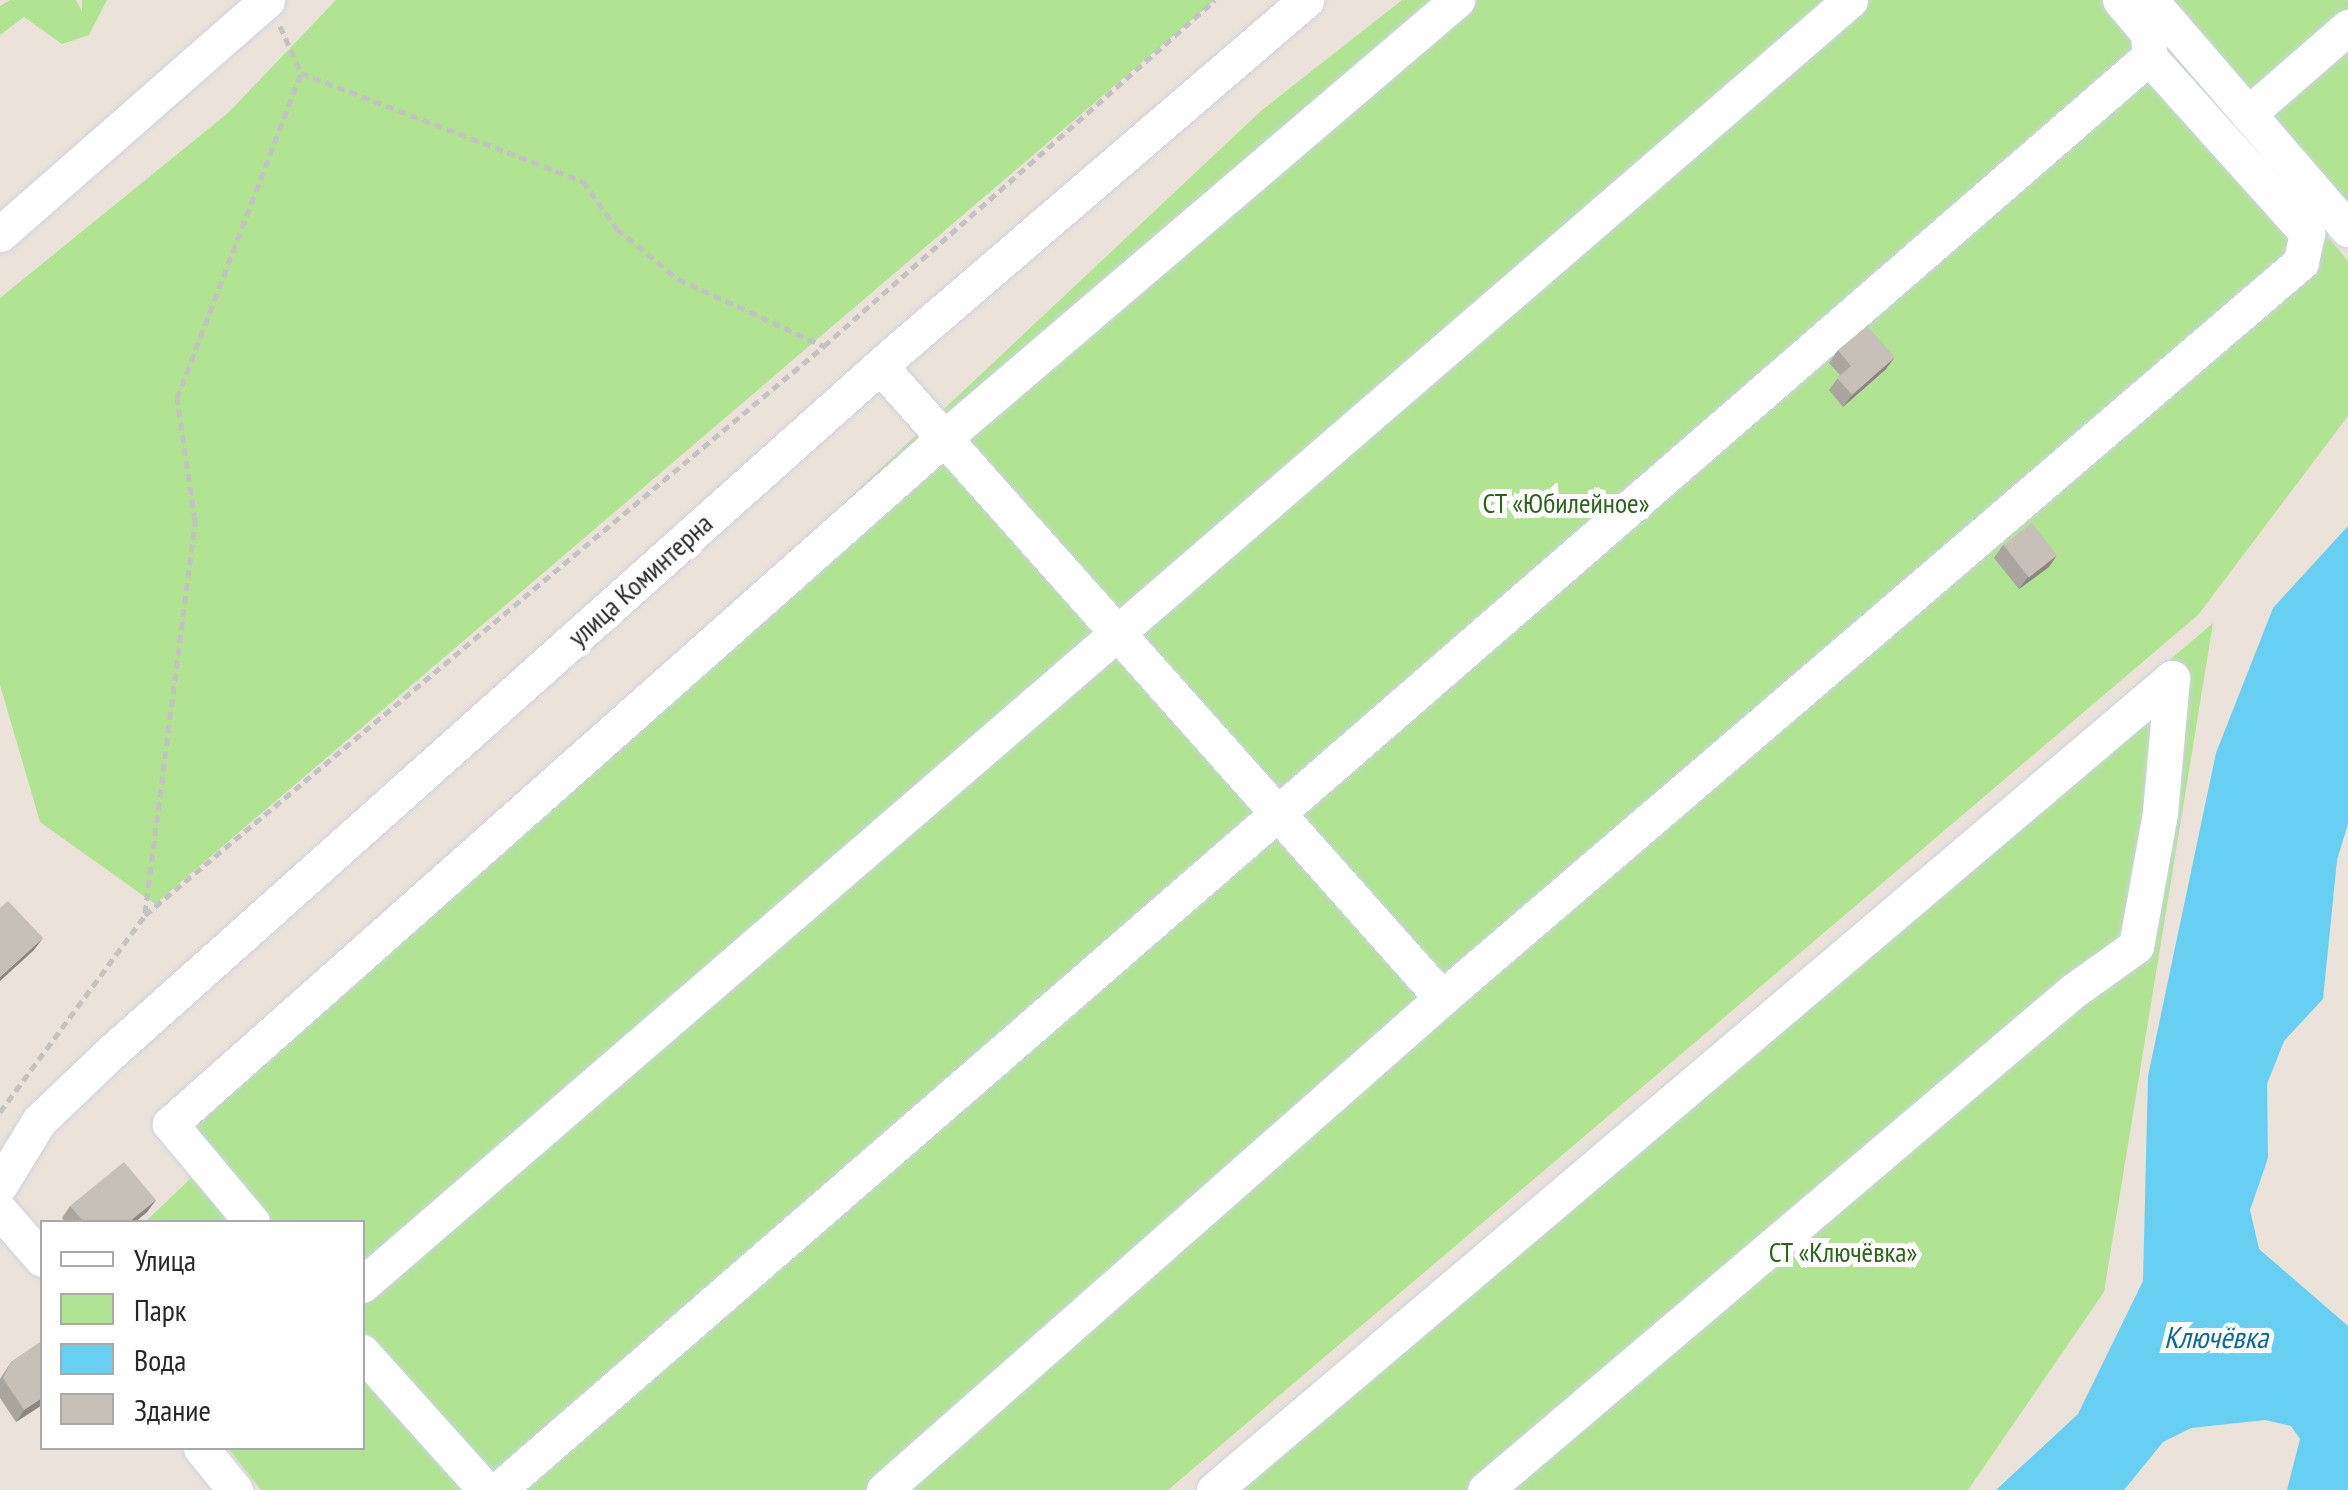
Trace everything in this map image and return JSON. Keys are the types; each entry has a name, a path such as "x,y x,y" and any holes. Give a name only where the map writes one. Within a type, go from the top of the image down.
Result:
{"street":[{"name":"улица Коминтерна","path":"0,1185 39,1121 108,1055 880,366 1306,0"},
{"path":"250,1220 170,1124 944,438 1457,0"},
{"path":"365,1282 1850,0"},
{"path":"884,1490 1442,998 2300,262 2307,234 2149,57 2148,33 2120,0"},
{"path":"2150,0 2348,230"},
{"path":"0,234 271,7"},
{"path":"2248,114 2348,27"},
{"path":"498,1490 1275,810 2149,57"},
{"path":"880,366 1442,998"},
{"path":"1214,1490 2172,678 2160,813 2136,946 2073,991 1485,1490"},
{"path":"0,1211 40,1257"},
{"path":"365,1355 486,1490"},
{"path":"204,1450 235,1490"}],"path":[{"path":"1200,0 1206,7"},
{"path":"0,1112 144,915 824,346 1215,0"},
{"path":"144,915 195,520 178,398 301,74 271,7"},
{"path":"301,74 582,181 616,229 678,280 824,346"}],"green space":[{"path":"10,0 76,0 82,12 82,0 107,0 89,35 62,44 24,17 0,35 0,6"},
{"path":"336,0 1215,0 155,904 40,822 0,685 0,298 228,113"},
{"name":"СТ «Юбилейное»","path":"1402,0 2131,0 2348,261 2348,416 2198,615 1168,1490 261,1490 230,1450 365,1450 365,1220 147,1220 210,1160 192,1116 1262,110"},
{"path":"2155,0 2348,0 2348,236"},
{"name":"СТ «Ключёвка»","path":"2213,623 2104,1292 1968,1490 1197,1490"}],"water":[{"name":"Ключёвка","path":"2348,526 2348,824 2337,860 2323,999 2284,1041 2267,1084 2268,1158 2250,1210 2259,1249 2348,1326 2348,1490 2287,1490 2300,1439 2291,1426 2265,1420 2191,1428 2163,1442 2124,1490 1996,1490 2078,1414 2143,1281 2148,1076 2216,753 2273,608"}],"building":[{"path":"1867,326 1895,357 1852,395 1837,378 1851,366 1838,350"},
{"path":"2032,523 2057,555 2029,577 2004,545"},
{"path":"8,901 43,938 0,977 0,908"},
{"path":"124,1162 156,1200 131,1220 82,1220 70,1206"},
{"path":"40,1342 40,1399 24,1410 3,1378 11,1362"}]}
